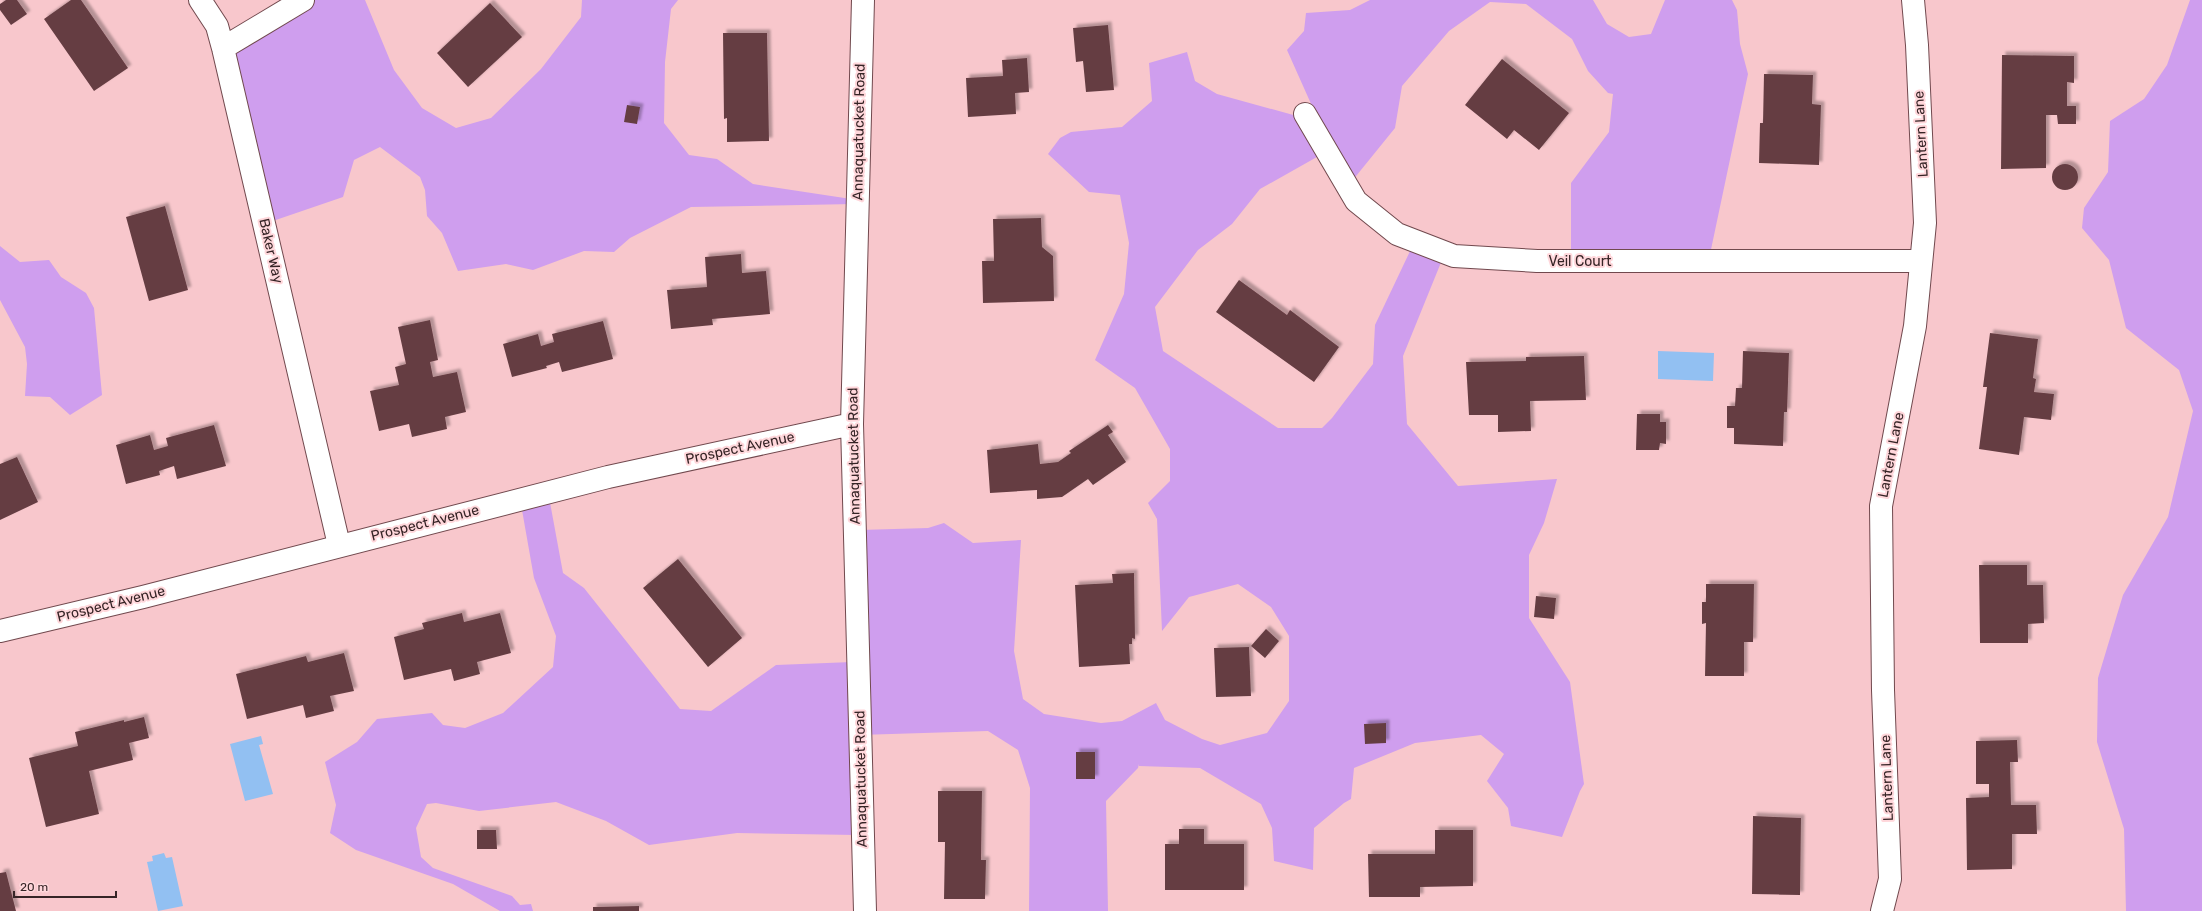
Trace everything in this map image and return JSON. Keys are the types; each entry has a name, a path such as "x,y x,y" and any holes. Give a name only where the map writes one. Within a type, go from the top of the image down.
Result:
{"street":[{"name":"Baker Way","path":"200,0 217,26 223,48 339,545"},
{"path":"223,48 302,0"},
{"name":"Annaquatucket Road","path":"863,0 852,424 865,911"},
{"name":"Lantern Lane","path":"1882,911 1890,879 1883,690 1882,506 1915,326 1925,223 1917,45 1913,0"},
{"name":"Veil Court","path":"1305,114 1356,201 1397,234 1454,256 1537,261 1921,261"},
{"name":"Prospect Avenue","path":"0,631 143,597 339,545 608,477 852,424"}],"shaded area":[{"path":"304,0 365,0 394,70 422,108 456,128 491,118 541,69 581,17 582,0 678,0 671,9 665,62 664,123 689,155 717,159 753,184 851,199 854,204 691,207 630,238 614,252 584,251 533,270 506,264 458,271 442,233 427,216 425,190 420,177 380,147 354,160 343,197 267,223 222,50"},
{"path":"1370,0 1593,0 1607,24 1629,37 1651,34 1665,0 1732,0 1737,10 1740,44 1748,74 1709,259 1571,254 1571,183 1609,132 1613,94 1608,93 1588,71 1572,39 1526,4 1490,2 1449,31 1402,86 1395,128 1348,186 1324,153 1260,189 1232,224 1198,250 1155,307 1163,351 1278,428 1322,428 1332,418 1373,364 1375,325 1412,247 1442,260 1403,356 1407,424 1458,486 1557,479 1544,523 1529,555 1529,618 1570,682 1584,784 1562,837 1511,826 1508,808 1487,781 1504,754 1481,735 1415,743 1354,768 1351,799 1314,828 1313,870 1274,861 1272,828 1261,804 1200,768 1139,766 1139,764 1138,768 1106,801 1108,911 1029,911 1030,788 1018,750 988,731 859,735 856,835 737,833 649,845 606,821 556,802 479,811 436,803 427,804 416,828 421,857 433,868 512,896 520,905 531,904 533,911 500,911 453,884 356,850 330,833 336,805 325,762 357,742 377,719 432,713 443,725 465,728 503,713 553,667 556,636 534,578 522,510 549,497 563,573 584,588 680,709 711,711 776,665 852,662 860,530 928,528 944,523 973,543 1021,540 1014,651 1023,699 1044,714 1101,723 1122,721 1156,703 1165,720 1202,739 1220,745 1267,733 1289,701 1289,636 1271,607 1238,584 1189,597 1162,631 1157,519 1148,503 1170,481 1170,449 1135,388 1095,360 1124,294 1129,243 1120,195 1089,192 1048,154 1060,138 1071,132 1122,127 1152,101 1149,63 1187,52 1195,81 1217,94 1304,118 1312,106 1287,50 1304,31 1306,13 1350,10"},
{"path":"2190,0 2202,0 2202,911 2126,911 2124,829 2097,742 2098,678 2123,595 2168,517 2193,411 2179,370 2126,328 2109,260 2082,228 2084,208 2108,172 2110,121 2144,99 2167,65"},
{"path":"0,246 20,262 49,260 61,277 86,293 94,308 102,395 70,415 50,397 25,396 27,364 25,347 0,300"}],"water":[{"path":"1658,351 1714,353 1713,381 1658,379"},
{"path":"261,736 263,744 259,745 273,794 245,801 230,744"},
{"path":"164,853 166,858 172,857 183,906 158,911 147,862 153,861 152,856"}],"building":[{"path":"6,0 17,0 27,14 11,25 0,10 0,4"},
{"path":"71,0 81,0 128,68 94,91 44,19"},
{"path":"490,3 522,37 468,87 437,53"},
{"path":"1108,25 1114,90 1086,92 1083,61 1076,62 1073,28"},
{"path":"723,33 767,33 769,141 727,142 727,118 724,119"},
{"path":"2002,55 2074,56 2074,83 2067,82 2067,106 2076,106 2076,124 2058,124 2057,115 2046,115 2046,168 2001,169"},
{"path":"1027,58 1029,92 1015,93 1016,114 968,117 966,78 1003,76 1002,60"},
{"path":"1502,59 1569,113 1539,150 1514,130 1507,139 1465,105"},
{"path":"1764,74 1813,75 1812,104 1821,105 1819,165 1759,163 1760,123 1763,123"},
{"path":"627,105 640,107 637,124 624,122"},
{"path":"2065,164 2074,168 2078,177 2074,186 2065,190 2056,186 2052,177 2056,168"},
{"path":"165,206 188,290 149,301 126,217"},
{"path":"1041,218 1042,247 1053,256 1054,301 983,303 982,261 994,261 993,219"},
{"path":"741,254 742,273 766,271 770,314 712,319 713,325 671,329 667,290 707,287 705,257"},
{"path":"1239,280 1287,315 1290,310 1339,347 1314,382 1216,312"},
{"path":"430,320 438,360 430,362 433,377 457,372 466,412 445,417 447,429 412,437 409,424 379,431 370,391 399,385 395,367 406,364 398,327"},
{"path":"603,321 613,359 562,372 559,362 546,366 547,368 512,377 503,344 538,334 541,346 554,342 552,334"},
{"path":"1990,333 2038,339 2033,378 2036,379 2034,392 2054,394 2051,420 2024,417 2019,455 1979,449 1987,387 1983,387"},
{"path":"1743,351 1789,353 1787,412 1784,412 1783,446 1734,444 1734,428 1727,428 1727,406 1735,406 1736,388 1742,388"},
{"path":"1584,356 1586,400 1530,401 1531,431 1498,432 1498,415 1469,415 1466,362 1526,361 1526,357"},
{"path":"1637,414 1660,414 1660,422 1666,422 1666,444 1660,443 1659,450 1636,450"},
{"path":"214,425 226,466 177,479 174,466 159,471 160,475 126,484 116,445 150,435 154,450 168,446 166,438"},
{"path":"1108,425 1113,432 1108,435 1126,462 1093,485 1088,479 1062,497 1037,499 1037,490 990,493 987,450 1038,444 1040,464 1058,462 1071,453 1069,451"},
{"path":"17,457 38,502 0,520 0,464"},
{"path":"678,559 742,638 708,667 643,588"},
{"path":"1979,565 2027,565 2027,585 2043,585 2044,623 2028,624 2028,643 1980,643"},
{"path":"1134,573 1135,639 1132,638 1132,644 1129,644 1130,664 1079,667 1075,585 1113,583 1112,574"},
{"path":"1706,584 1754,584 1753,642 1744,642 1744,676 1705,676 1706,623 1702,624 1702,602 1706,602"},
{"path":"1536,596 1556,598 1554,619 1534,617"},
{"path":"462,613 464,622 500,613 511,653 477,662 480,674 454,681 451,669 404,680 394,637 424,629 422,623"},
{"path":"1266,629 1279,641 1265,658 1251,646"},
{"path":"1249,647 1251,696 1216,697 1214,648"},
{"path":"344,653 354,691 330,696 334,711 306,718 303,705 247,719 236,674 306,656 308,662"},
{"path":"144,717 149,738 129,743 133,760 89,771 99,814 46,827 29,758 78,746 75,732 124,720 124,722"},
{"path":"1386,723 1386,743 1365,744 1364,724"},
{"path":"2017,740 2018,762 2010,762 2011,805 2036,805 2037,834 2012,834 2012,869 1967,870 1966,798 1989,797 1989,784 1976,784 1976,741"},
{"path":"1076,752 1095,752 1095,779 1076,779"},
{"path":"938,791 982,791 981,860 986,860 985,899 944,899 945,842 938,842"},
{"path":"1753,816 1801,818 1800,895 1752,894"},
{"path":"1179,829 1204,829 1204,844 1244,844 1244,890 1165,890 1165,844 1179,844"},
{"path":"477,830 496,830 497,849 477,849"},
{"path":"1435,830 1473,830 1473,886 1420,887 1420,897 1369,897 1368,854 1435,854"},
{"path":"6,872 16,911 0,911 0,873"},
{"path":"639,906 639,911 593,911 593,907"}]}
